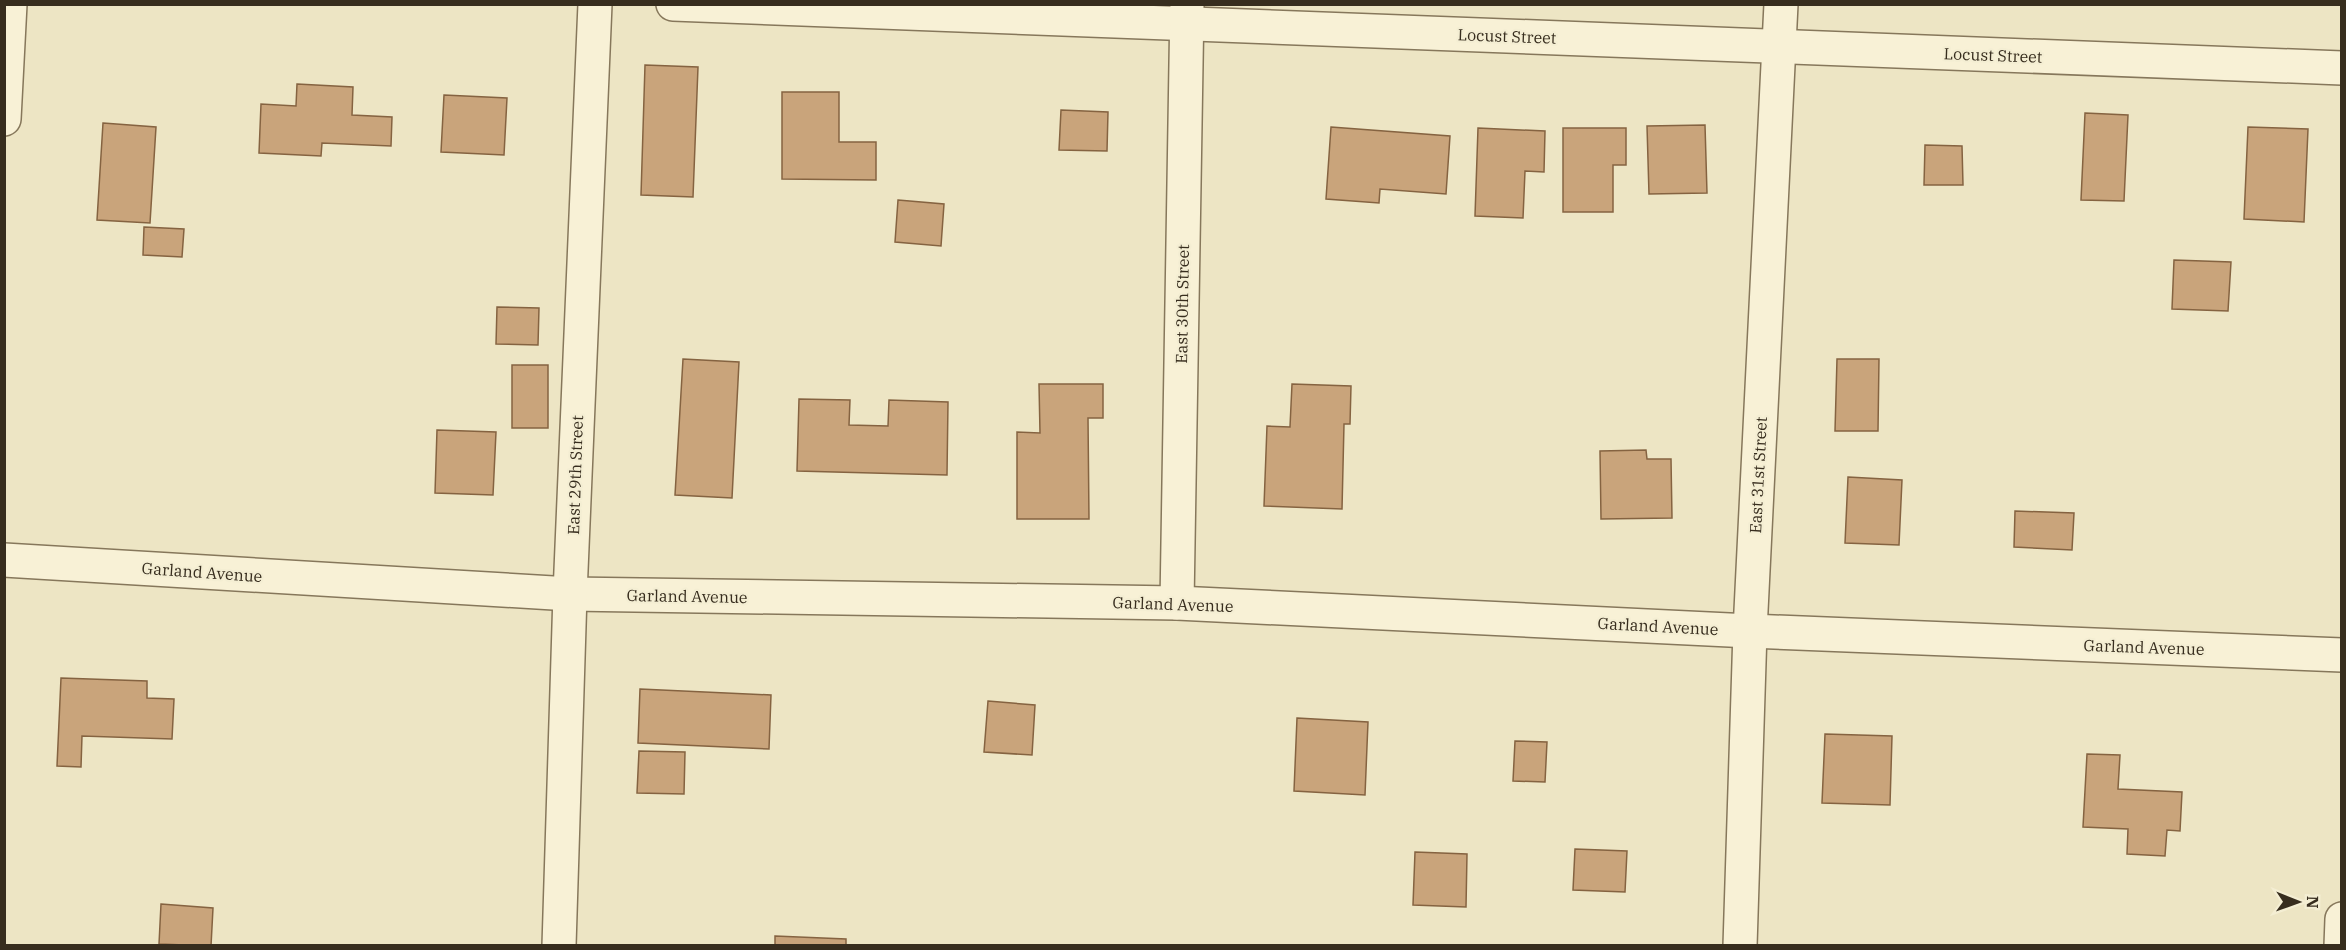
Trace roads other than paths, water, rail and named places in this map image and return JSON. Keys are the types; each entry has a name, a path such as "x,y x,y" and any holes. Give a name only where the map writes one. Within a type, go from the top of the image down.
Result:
{"street":[{"path":"4,119 10,4"},
{"name":"East 29th Street","path":"559,945 570,594 595,4"},
{"name":"Locust Street","path":"673,4 1186,14 1780,46 2342,68"},
{"name":"East 31st Street","path":"1740,945 1750,631 1781,4"},
{"name":"East 30th Street","path":"1177,603 1186,14"},
{"name":"Garland Avenue","path":"4,560 570,594 1177,603 1750,631 2342,655"},
{"path":"2341,945 2342,919"}]}
